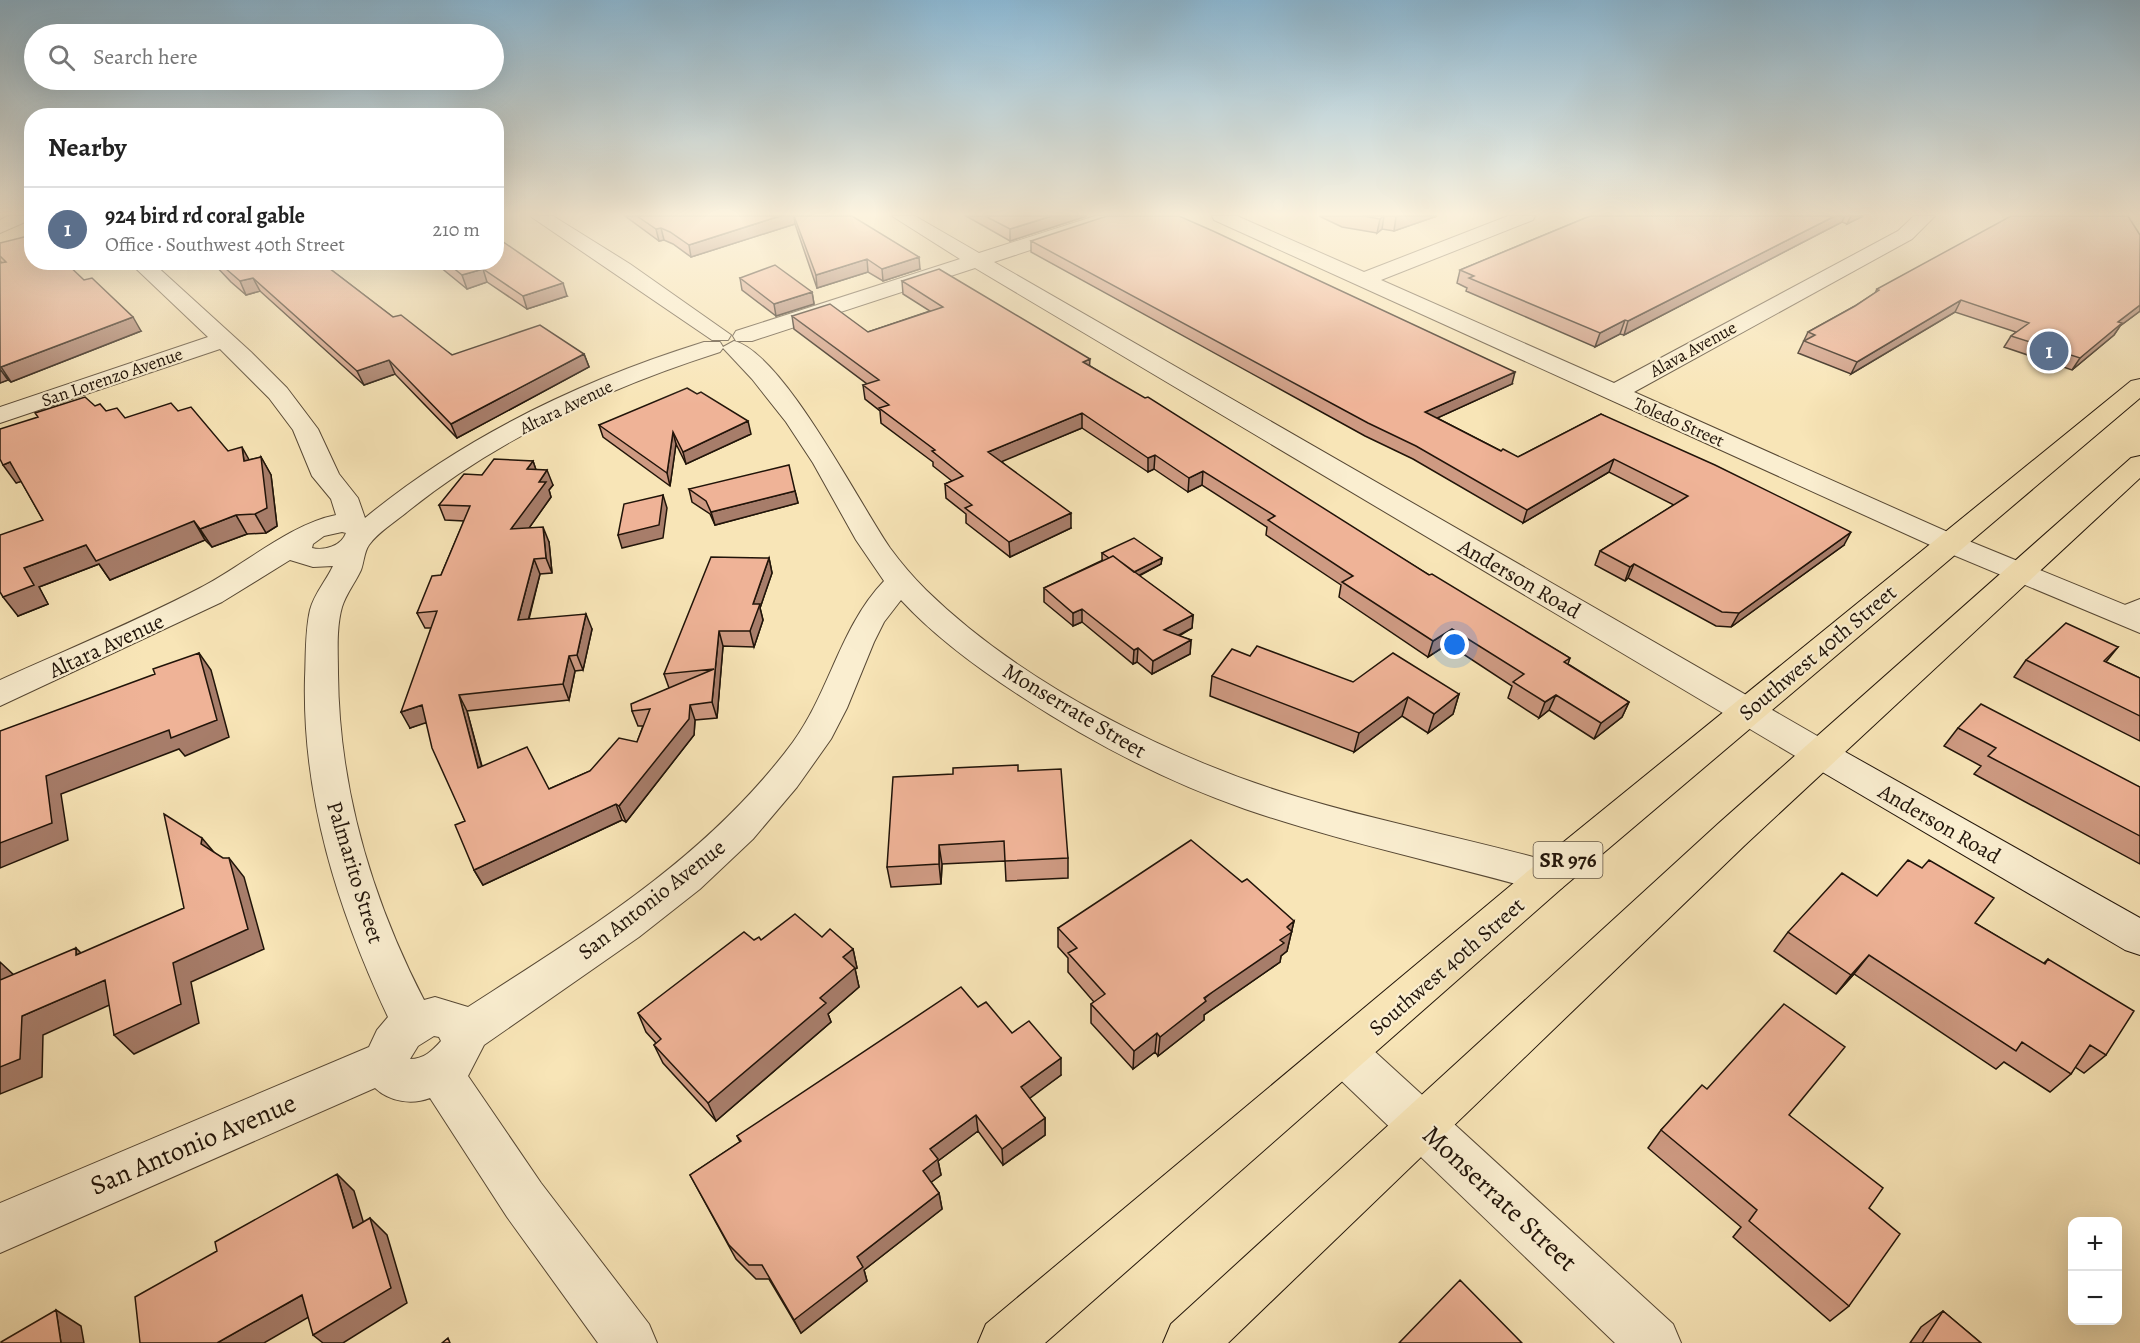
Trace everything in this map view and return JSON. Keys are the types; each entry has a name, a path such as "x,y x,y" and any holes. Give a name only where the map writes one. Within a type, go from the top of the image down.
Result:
{"main road":[{"name":"Southwest 40th Street","path":"1005,1343 1746,710 2140,386"},
{"path":"1190,1343 1820,754 2140,464"}],"street":[{"path":"157,279 262,376 285,403 305,429 326,476 344,498 351,529"},
{"name":"Monserrate Street","path":"640,279 727,341 761,375 797,419 826,463 867,537 901,582 945,625 1004,669 1085,722 1150,756 1219,784 1342,824 1452,849 1548,877"},
{"name":"Altara Avenue","path":"0,694 351,529 576,400 660,364 919,279"},
{"name":"Anderson Road","path":"1009,279 1820,754 2140,938"},
{"name":"Toledo Street","path":"1361,279 1949,543 2020,573 2133,614"},
{"name":"Alava Avenue","path":"1614,393 1825,279"},
{"name":"San Lorenzo Avenue","path":"0,415 223,340"},
{"path":"326,476 305,552 326,606"},
{"name":"Palmarito Street","path":"351,529 345,573 326,606 321,674 324,752 335,813 352,874 381,955 400,1043"},
{"name":"San Antonio Avenue","path":"400,1043 388,1070 403,1081 421,1080 451,1053 647,908 707,859 738,830 807,748 830,708 865,624 888,594 901,582"},
{"name":"San Antonio Avenue","path":"0,1228 400,1043 435,1016 455,1020 451,1053"},
{"path":"451,1053 524,1200 630,1343"},
{"name":"Monserrate Street","path":"1345,1054 1654,1343"}],"building":[{"path":"0,279 93,279 133,317 0,367"},
{"path":"254,279 343,279 393,317 401,315 452,355 540,325 584,354 451,424 389,360 357,371"},
{"path":"497,279 557,279 563,283 523,296"},
{"path":"741,279 794,279 812,292 774,304"},
{"path":"909,279 955,279 1090,359 1083,362 1145,398 1148,397 1429,575 1432,574 1570,658 1564,662 1629,702 1601,723 1556,695 1545,702 1513,682 1524,674 1452,629 1433,641 1342,582 1353,576 1268,520 1275,516 1203,471 1189,478 1155,455 1148,458 1082,413 988,452 1071,513 1009,542 965,508 972,505 945,484 963,476 932,451 935,450 879,408 889,405 863,385 879,380 792,316 830,304 868,332 943,307 902,281"},
{"path":"1101,279 1315,279 1515,372 1425,412 1501,451 1503,449 1518,457 1601,414 1715,465 1851,532 1739,613 1722,612 1634,564 1630,567 1600,551 1688,496 1614,459 1527,510 1416,446 1368,423"},
{"path":"1471,279 1711,279 1600,333"},
{"path":"1896,279 2140,279 2140,305 2118,322 2122,323 2080,358 2011,336 2029,323 1961,300 1857,362 1804,341 1815,335 1808,332 1855,306 1879,290 1877,289"},
{"path":"687,388 697,394 701,392 748,421 683,452 673,432 667,473 599,425"},
{"path":"85,397 95,406 100,404 106,411 117,408 125,418 171,403 178,411 191,407 228,451 242,447 244,461 261,457 267,508 255,514 236,515 200,529 194,521 96,561 86,545 24,568 34,585 3,597 0,592 0,535 43,520 10,462 3,465 0,459 0,429 38,417 35,413"},
{"path":"494,459 533,461 527,469 547,470 539,482 546,482 511,529 543,527 546,558 534,559 518,620 586,614 577,655 569,656 563,684 459,695 478,768 527,747 549,789 590,771 619,738 637,742 650,709 632,711 631,704 714,669 664,674 711,557 769,558 753,604 760,604 750,631 719,631 712,702 690,705 689,719 619,806 616,804 474,870 455,825 465,821 432,748 422,705 401,712 437,611 417,613 432,576 441,575 470,506 439,505 464,474 482,475"},
{"path":"789,465 795,491 711,512 706,501 689,489"},
{"path":"663,495 659,525 618,535 624,504"},
{"path":"1134,538 1162,558 1134,572 1113,556 1109,558 1102,553"},
{"path":"1113,556 1193,615 1164,630 1191,640 1153,661 1138,648 1134,650 1082,609 1073,613 1044,588"},
{"path":"2066,623 2118,647 2104,661 2140,678 2140,716 2026,660"},
{"path":"1257,646 1353,682 1393,653 1459,694 1434,714 1408,697 1359,733 1212,676 1232,649 1250,656"},
{"path":"199,653 217,720 171,738 169,730 46,776 52,823 0,843 0,731 155,674 153,669"},
{"path":"1981,704 2140,787 2140,836 1988,756 1996,748 1958,728"},
{"path":"1018,765 1018,771 1061,769 1068,858 1005,861 1004,841 939,845 939,864 887,867 893,777 953,774 953,768"},
{"path":"164,814 202,838 201,844 223,858 229,858 248,929 173,963 181,1004 114,1035 105,980 22,1016 20,1059 0,1067 0,980 76,948 76,955 184,908"},
{"path":"1191,840 1242,882 1247,879 1294,921 1287,927 1292,932 1280,940 1284,943 1204,998 1206,1001 1160,1037 1157,1033 1134,1051 1091,1004 1105,994 1068,953 1077,948 1058,928"},
{"path":"1908,860 1922,868 1929,860 1994,898 1975,923 2045,964 2048,959 2134,1011 2106,1055 2090,1045 2071,1074 2022,1042 2016,1051 1869,955 1851,975 1788,932 1842,873 1877,896"},
{"path":"795,914 822,937 830,929 853,949 843,957 855,968 820,998 826,1003 708,1103 654,1045 661,1039 638,1013 744,932 754,940 759,937 761,940"},
{"path":"961,987 978,1007 986,1002 1012,1033 1029,1021 1061,1058 1021,1087 1045,1118 1002,1149 976,1115 930,1149 938,1159 923,1171 939,1193 857,1257 863,1267 794,1320 762,1265 749,1265 729,1245 690,1175 741,1141 737,1136"},
{"path":"1784,1004 1845,1047 1789,1115 1883,1188 1869,1208 1900,1234 1849,1306 1749,1221 1757,1210 1661,1130 1702,1085 1707,1089"},
{"path":"337,1174 353,1228 370,1218 391,1288 313,1335 302,1295 217,1343 140,1343 135,1297 217,1251 215,1242"},
{"path":"1460,1280 1522,1343 1399,1343"},
{"path":"56,1310 61,1343 1,1343 1,1342"},
{"path":"1943,1311 1981,1343 1922,1343"}],"place":[{"name":"924 bird rd coral gable","path":"2049,351"}]}
